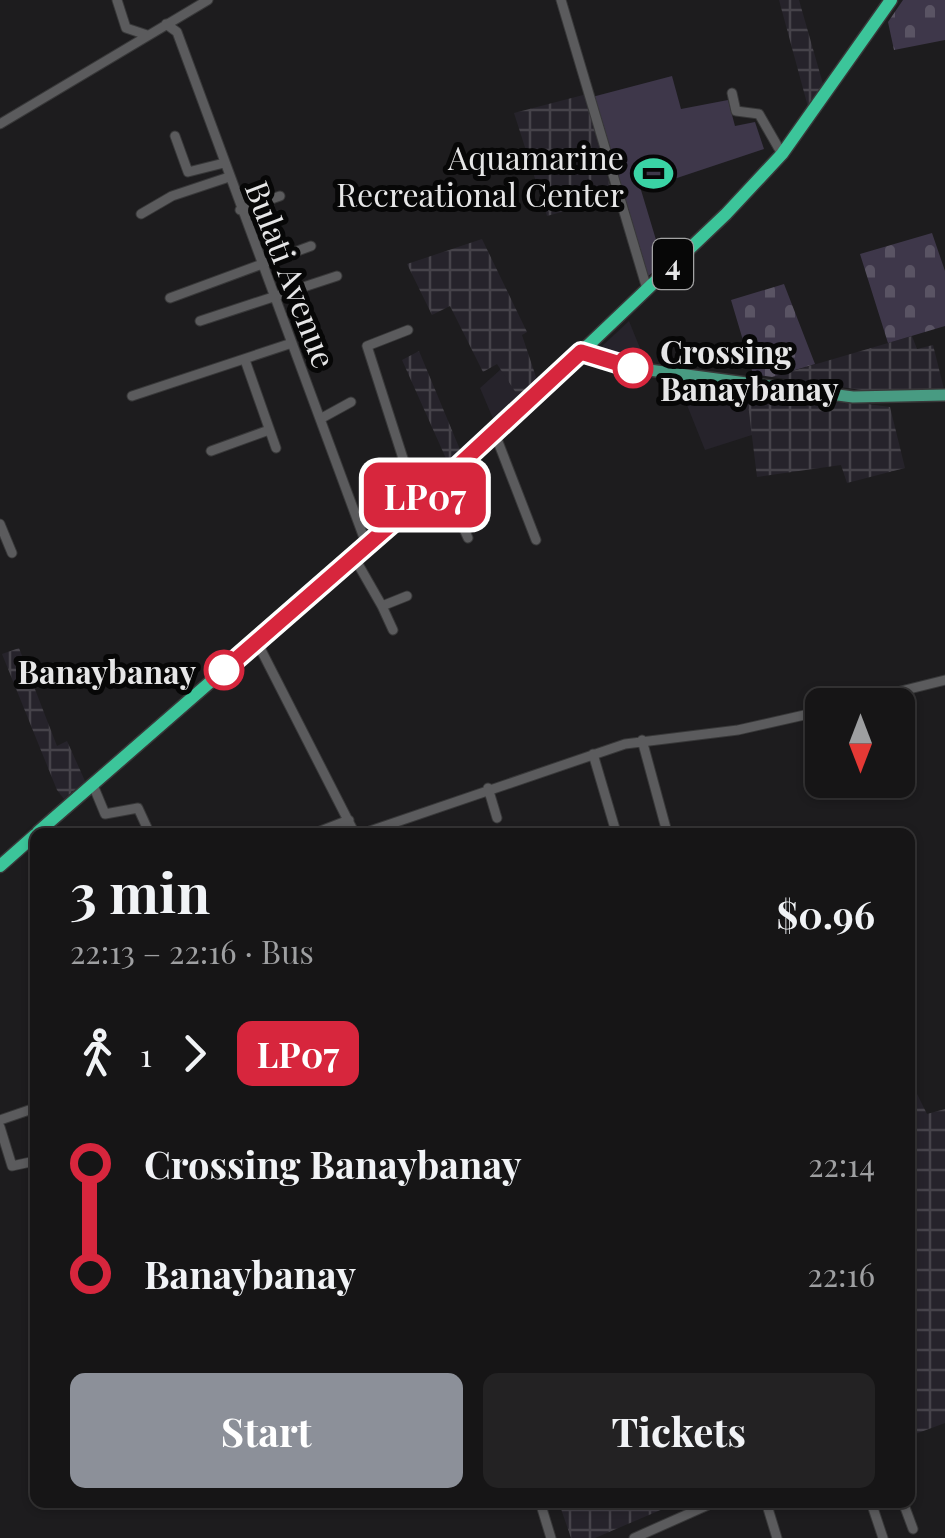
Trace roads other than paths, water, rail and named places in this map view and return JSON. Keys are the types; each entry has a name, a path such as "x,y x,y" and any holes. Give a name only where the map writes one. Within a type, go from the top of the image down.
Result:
{"highway":[{"name":"4","path":"44,828 495,434 647,288 782,154 891,0"},
{"name":"4","path":"0,866 30,840"}],"main road":[{"path":"581,352 634,368 853,397 945,395"}],"street":[{"path":"117,0 126,28 147,35"},
{"path":"0,124 208,0"},
{"path":"561,0 647,288"},
{"name":"Bulati Avenue","path":"166,24 177,32 367,546"},
{"path":"732,93 736,111 760,114 782,154"},
{"path":"175,136 188,172 224,164"},
{"path":"141,214 172,196 229,177"},
{"path":"240,210 280,196"},
{"path":"170,298 311,246"},
{"path":"200,322 276,300 338,276"},
{"path":"408,330 367,346 417,502"},
{"path":"132,396 292,343"},
{"path":"245,360 276,448"},
{"path":"320,419 351,402"},
{"path":"211,451 269,430"},
{"path":"495,434 536,540"},
{"path":"442,480 468,538"},
{"path":"0,524 12,553"},
{"path":"354,557 393,630"},
{"path":"382,606 407,596"},
{"path":"257,642 350,828"},
{"path":"913,688 945,680"},
{"path":"378,828 488,788 642,740 738,730 805,715"},
{"path":"642,740 666,828"},
{"path":"593,754 615,828"},
{"path":"93,785 105,814 138,808 147,828"},
{"path":"488,788 497,818"},
{"path":"0,1120 30,1110"},
{"path":"0,1128 12,1166 30,1162"},
{"path":"542,1508 551,1538"},
{"path":"634,1538 702,1508"},
{"path":"768,1508 777,1538"},
{"path":"873,1508 883,1538"},
{"path":"906,1508 913,1529"}],"place":[{"name":"Aquamarine Recreational Center","path":"654,174"},
{"name":"Crossing Banaybanay","path":"633,368"},
{"name":"Banaybanay","path":"224,670"}]}
